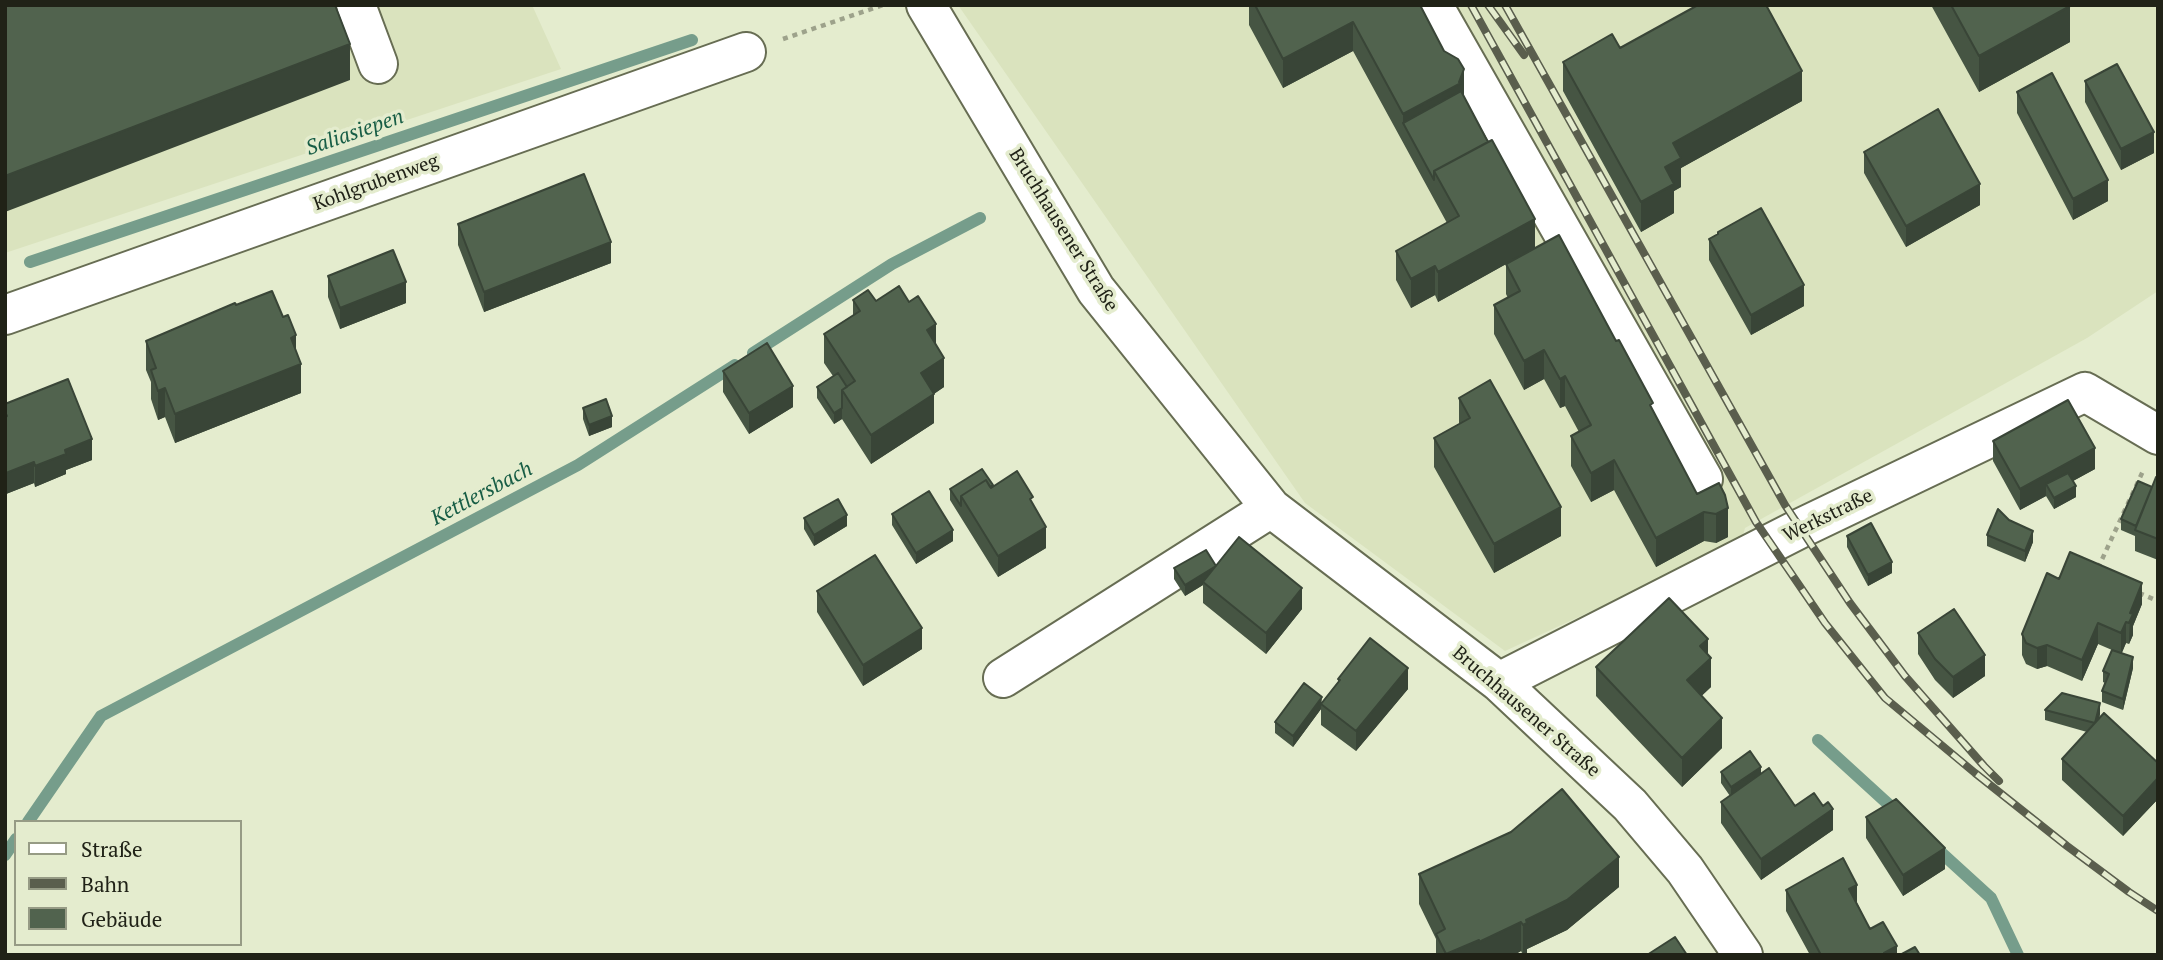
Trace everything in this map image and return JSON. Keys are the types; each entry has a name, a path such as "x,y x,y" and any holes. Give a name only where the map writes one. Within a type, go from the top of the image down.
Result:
{"street":[{"path":"356,5 378,64"},
{"name":"Bruchhausener Straße","path":"926,5 1096,290 1271,508 1499,682 1630,804 1685,870 1743,955"},
{"path":"1433,5 1703,479"},
{"name":"Kohlgrubenweg","path":"5,315 746,52"},
{"name":"Werkstraße","path":"1499,682 1824,517 2085,393 2152,448"},
{"path":"1003,678 1271,508"}],"path":[{"path":"746,52 883,5"},
{"path":"2095,574 2152,448"},
{"path":"2133,590 2158,601"}],"shaded area":[{"path":"5,5 532,5 561,69 5,253"},
{"path":"958,5 2158,5 2158,291 2087,338 1745,528 1741,542 1505,651 1305,503"}],"building":[{"path":"5,5 335,5 350,44 5,176"},
{"path":"1255,5 1420,5 1444,51 1458,59 1464,69 1459,82 1461,83 1403,114 1353,22 1283,59"},
{"path":"1698,5 1766,5 1802,71 1673,143 1681,158 1665,167 1674,184 1641,202 1563,62 1612,34 1620,48"},
{"path":"1951,5 2070,5 2070,6 1979,56"},
{"path":"2117,64 2154,132 2121,149 2085,81"},
{"path":"2052,73 2108,180 2073,199 2017,92"},
{"path":"1461,91 1488,142 1434,171 1434,180 1403,123"},
{"path":"1938,109 1980,184 1906,226 1864,152"},
{"path":"1492,140 1535,219 1438,272 1435,266 1411,279 1396,251 1459,216 1434,171"},
{"path":"584,174 611,242 484,292 458,224"},
{"path":"1761,208 1804,285 1751,315 1709,239"},
{"path":"1559,235 1653,403 1650,405 1697,494 1719,483 1728,508 1716,514 1704,512 1656,538 1614,460 1591,473 1571,436 1591,425 1565,376 1560,379 1544,350 1524,361 1494,305 1520,291 1506,264"},
{"path":"393,250 406,282 340,308 328,276"},
{"path":"899,286 909,302 918,296 936,324 927,330 944,358 921,373 934,394 871,435 842,390 855,381 824,334 860,311 853,300 868,290 876,301"},
{"path":"272,291 283,317 288,315 296,335 291,338 301,364 175,414 165,388 158,391 151,370 156,368 146,341 235,303 236,305"},
{"path":"767,343 793,386 749,413 723,371"},
{"path":"838,373 847,387 842,390 842,408 834,413 817,387"},
{"path":"68,379 92,439 65,450 66,454 6,473 5,404"},
{"path":"1490,380 1561,507 1494,544 1434,438 1470,418 1459,398"},
{"path":"606,399 612,416 589,425 583,408"},
{"path":"2068,400 2095,448 2020,489 1993,441"},
{"path":"982,469 993,485 990,487 986,480 961,496 961,506 950,489"},
{"path":"1017,471 1033,497 1030,499 1046,527 998,556 961,496 986,480 991,488"},
{"path":"2068,473 2076,486 2054,498 2046,484"},
{"path":"2156,477 2158,478 2158,539 2135,530"},
{"path":"2138,481 2152,487 2136,526 2121,519"},
{"path":"929,491 953,530 916,553 892,514"},
{"path":"838,499 847,515 814,535 804,518"},
{"path":"1998,509 2009,520 2033,531 2025,551 1987,535"},
{"path":"1871,523 1892,562 1868,575 1847,536"},
{"path":"1239,537 1302,588 1266,633 1203,582"},
{"path":"1206,550 1216,566 1185,585 1174,568"},
{"path":"2070,552 2142,583 2130,613 2133,614 2129,623 2126,622 2121,633 2098,623 2082,660 2047,645 2037,648 2026,643 2022,634 2047,573 2059,579"},
{"path":"875,555 922,628 863,665 817,591"},
{"path":"1669,598 1708,639 1700,646 1711,658 1687,680 1722,718 1682,758 1596,667"},
{"path":"1954,609 1985,655 1953,677 1935,659 1918,633"},
{"path":"1370,638 1408,668 1356,731 1321,704"},
{"path":"2112,650 2133,657 2123,699 2102,691 2109,674 2103,671"},
{"path":"1304,683 1322,697 1293,736 1275,722"},
{"path":"2062,693 2100,703 2095,723 2045,710"},
{"path":"2104,713 2158,763 2158,778 2123,816 2062,759"},
{"path":"1750,751 1761,767 1731,787 1721,772"},
{"path":"1769,768 1795,806 1814,793 1823,806 1828,802 1833,809 1761,859 1721,802"},
{"path":"1562,789 1619,857 1567,900 1526,920 1527,923 1523,925 1521,922 1446,954 1436,934 1445,929 1419,874 1511,832"},
{"path":"1896,799 1945,848 1903,875 1866,817"},
{"path":"1843,858 1857,885 1849,889 1870,929 1883,922 1897,946 1884,953 1885,955 1821,955 1786,890"},
{"path":"1675,937 1687,955 1647,955"},
{"path":"1915,947 1920,955 1900,955"}],"waterway":[{"name":"Saliasiepen","path":"30,262 692,40"},
{"name":"Kettlersbach","path":"753,353 892,264 980,218"},
{"name":"Kettlersbach","path":"29,820 101,716 578,465 735,365"},
{"name":"Kettlersbach","path":"1818,740 1898,813"},
{"name":"Kettlersbach","path":"5,855 14,842"},
{"name":"Kettlersbach","path":"1935,847 1991,898 2018,955"}],"railway":[{"path":"1471,5 1756,522 1825,623 1885,698 2067,846 2158,911"},
{"path":"1488,5 1524,55"},
{"path":"1505,5 1785,505 1850,603 1905,676 1999,781"}]}
